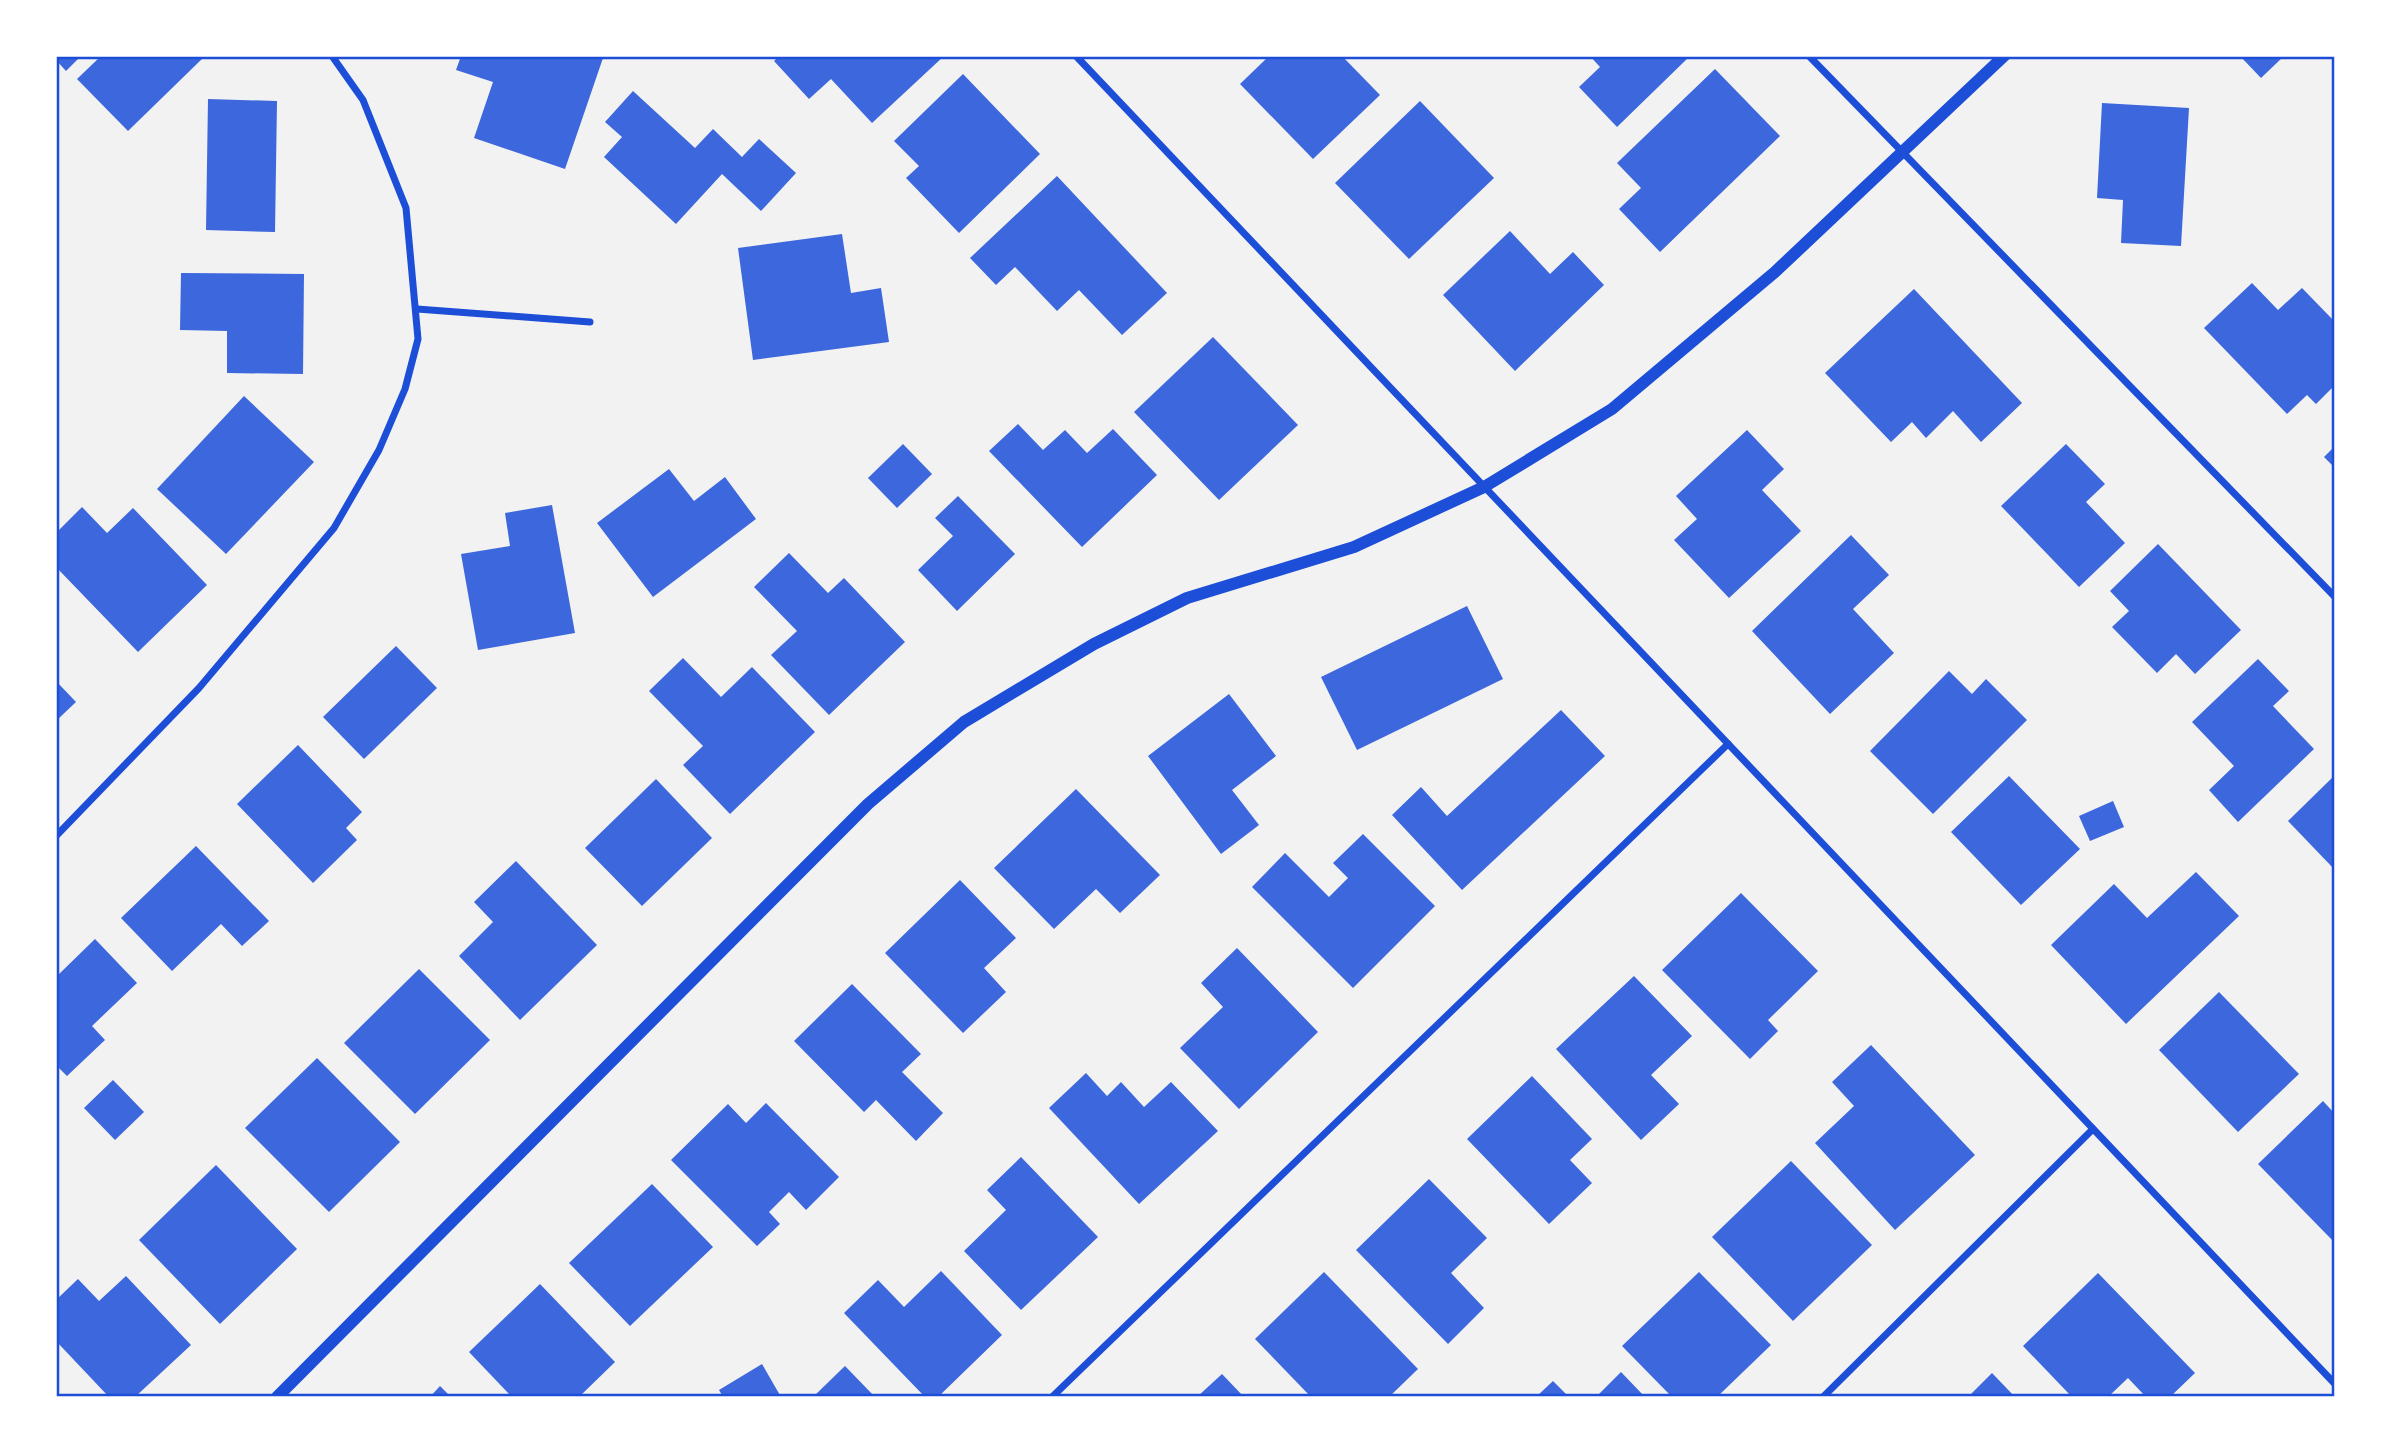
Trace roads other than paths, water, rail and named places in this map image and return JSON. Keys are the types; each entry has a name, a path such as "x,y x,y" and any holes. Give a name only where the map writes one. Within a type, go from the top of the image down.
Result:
{"street":[{"path":"56,836 198,688 334,528 379,450 405,389 418,339 407,208 363,100 332,56"},
{"path":"1076,56 2335,1384"},
{"path":"1810,56 1901,153 2335,597"},
{"path":"277,1397 868,804 964,722 1094,644 1187,598 1354,547 1484,487 1612,409 1775,272 2004,56"},
{"path":"417,309 590,321"},
{"path":"1052,1397 1728,744"},
{"path":"1822,1397 2093,1129"}]}
